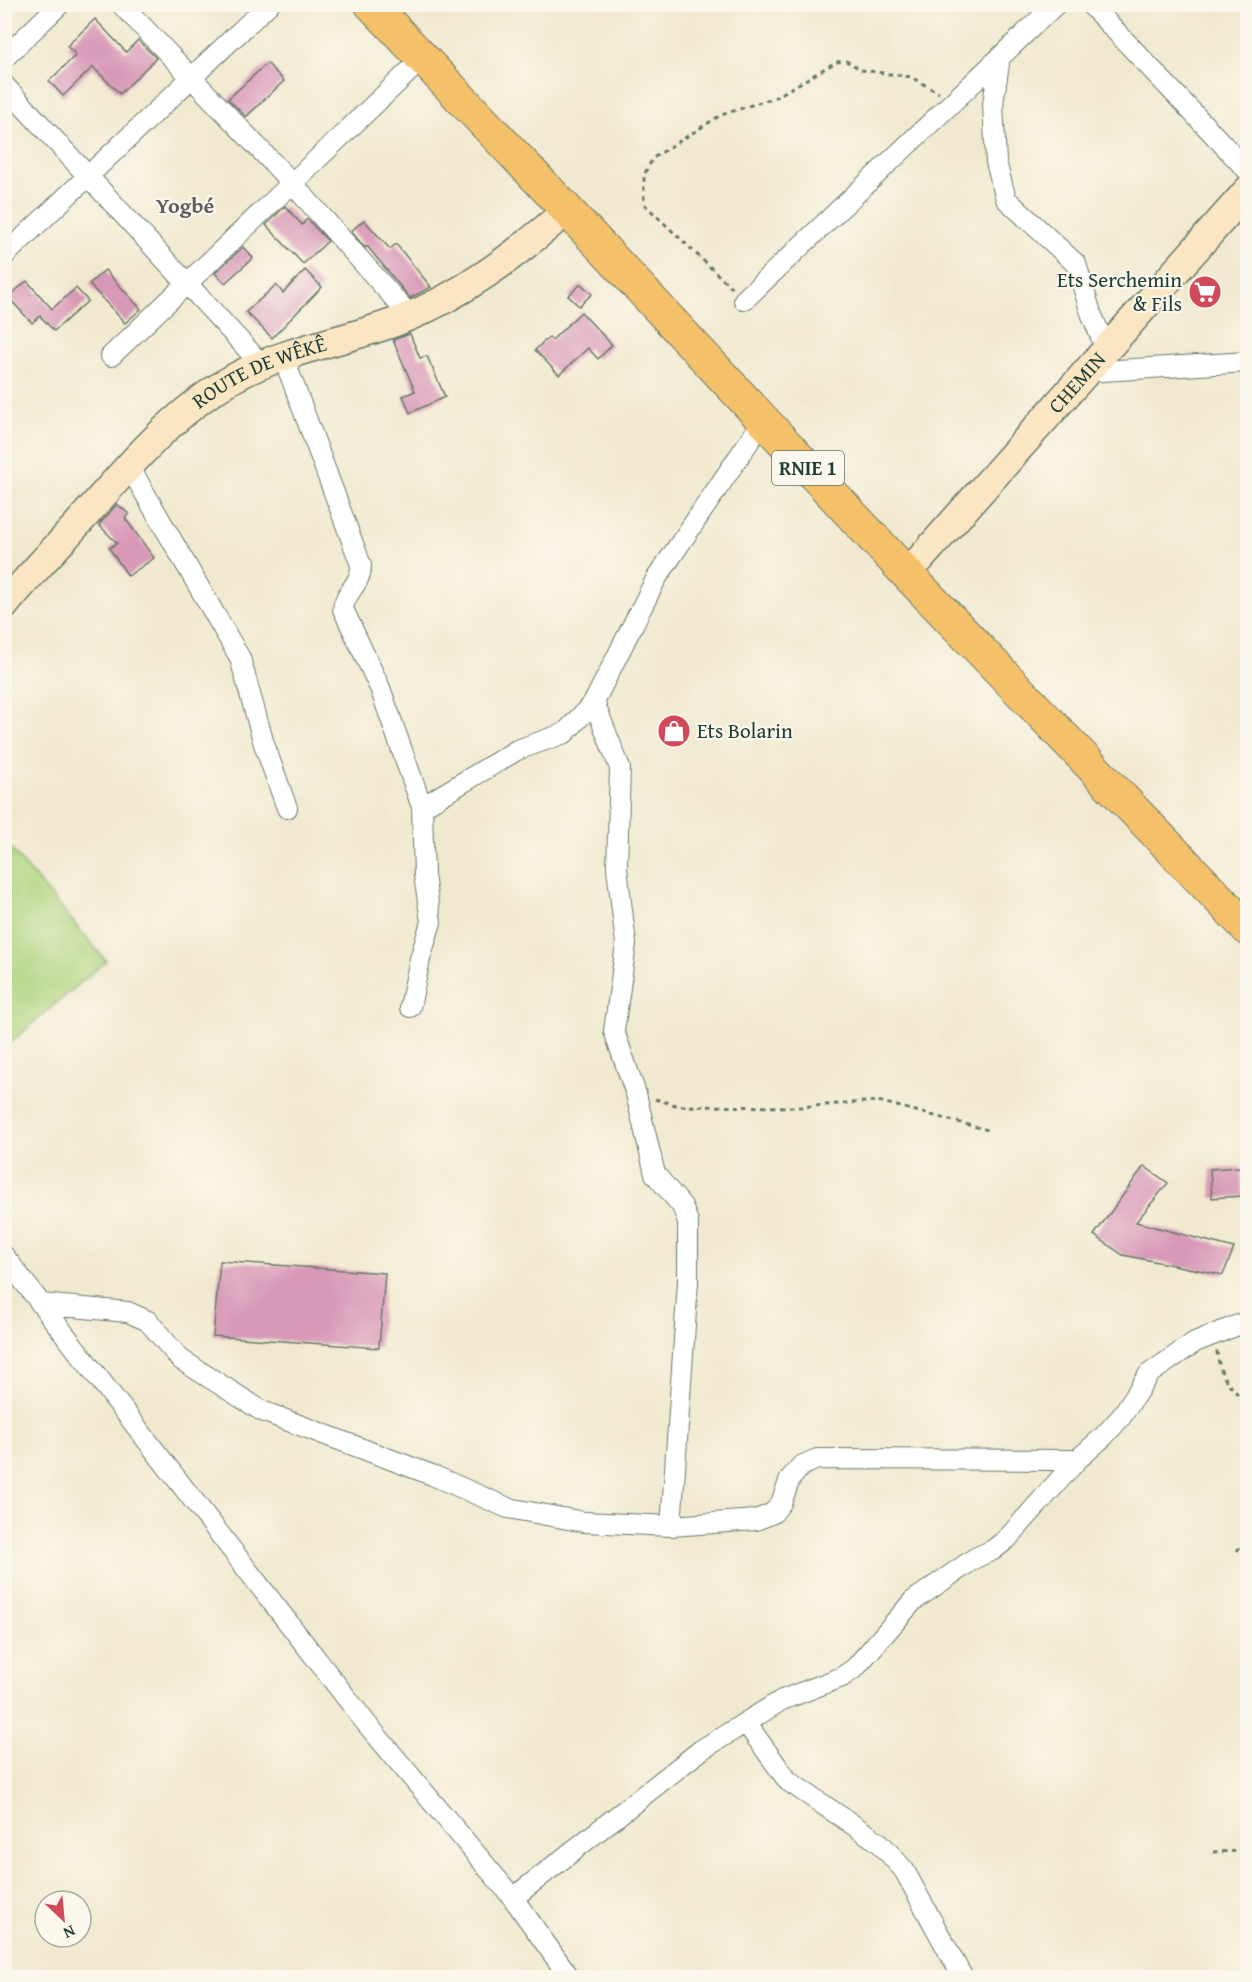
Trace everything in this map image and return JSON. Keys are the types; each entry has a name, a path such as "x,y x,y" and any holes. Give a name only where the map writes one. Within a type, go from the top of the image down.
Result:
{"highway":[{"name":"RNIE 1","path":"371,4 907,574 1248,929"}],"street":[{"path":"4,58 60,4"},
{"path":"121,4 292,183 410,316"},
{"path":"4,255 268,4"},
{"path":"744,300 1056,4"},
{"path":"1090,4 1248,171"},
{"path":"1000,57 993,104 996,162 1006,199 1076,264 1091,314 1106,349"},
{"path":"111,356 423,58"},
{"path":"4,85 187,283 273,360 361,565 362,576 344,601 343,609 380,688 422,807 424,875 431,922 420,959 410,1007"},
{"name":"CHEMIN","path":"907,574 1248,190"},
{"name":"ROUTE DE WÊKÊ","path":"4,606 129,466 182,413 214,390 273,360 429,308 491,272 526,246 567,210"},
{"path":"1086,372 1248,362"},
{"path":"422,807 517,750 566,733 594,702 656,579 763,421"},
{"path":"129,466 240,658 264,744 287,808"},
{"path":"594,702 620,768 617,868 626,944 614,1031 636,1094 655,1174 682,1206 688,1222 688,1282 671,1526"},
{"path":"4,1257 366,1723 513,1898 570,1977"},
{"path":"41,1304 128,1312 148,1321 180,1359 262,1411 432,1475 508,1508 584,1522 671,1526 756,1520 773,1513 782,1503 789,1479 801,1466 817,1459 1077,1460"},
{"path":"513,1898 700,1750 782,1700 842,1677 855,1668 913,1600 1007,1539 1077,1460 1104,1437 1121,1417 1149,1374 1171,1356 1194,1342 1248,1321"},
{"path":"746,1723 788,1781 880,1843 904,1870 963,1977"}],"path":[{"path":"744,300 644,204 644,175 653,158 721,115 776,97 836,62 846,61 862,70 911,77 953,101"},
{"path":"636,1094 679,1106 798,1107 878,1101 988,1130"},
{"path":"1215,1334 1219,1371 1225,1382 1240,1395 1248,1410"},
{"path":"1237,1551 1248,1535"},
{"path":"1213,1852 1248,1851"}],"green space":[{"path":"5,842 106,961 4,1047"}],"building":[{"path":"95,19 126,52 138,40 156,58 120,94 93,67 63,96 49,81 76,55 67,46"},
{"path":"267,63 284,81 246,117 228,99"},
{"path":"285,206 302,225 307,219 328,241 303,264 266,225"},
{"path":"364,220 390,249 396,244 431,287 410,298 367,246 365,248 351,231"},
{"path":"243,247 253,258 225,283 215,273"},
{"path":"105,270 141,309 125,323 89,284"},
{"path":"305,270 322,287 272,338 246,312 276,285 283,293"},
{"path":"27,281 52,309 76,288 88,301 54,331 40,316 32,323 8,297"},
{"path":"581,284 592,294 579,306 568,296"},
{"path":"581,312 612,345 598,359 588,348 559,375 535,350 549,337 552,340"},
{"path":"410,334 420,358 427,356 445,397 410,413 403,396 415,391 393,340"},
{"path":"117,504 129,514 125,518 154,558 128,576 109,548 117,543 99,525"},
{"path":"1144,1166 1168,1183 1136,1222 1234,1248 1223,1275 1123,1255 1094,1235"},
{"path":"1241,1167 1243,1196 1212,1198 1210,1169"},
{"path":"220,1261 385,1273 379,1348 213,1336"}],"place":[{"name":"Ets Serchemin & Fils","path":"1205,292"},
{"name":"Ets Bolarin","path":"674,731"}],"district":[{"name":"Yogbé","path":"185,205"}]}
